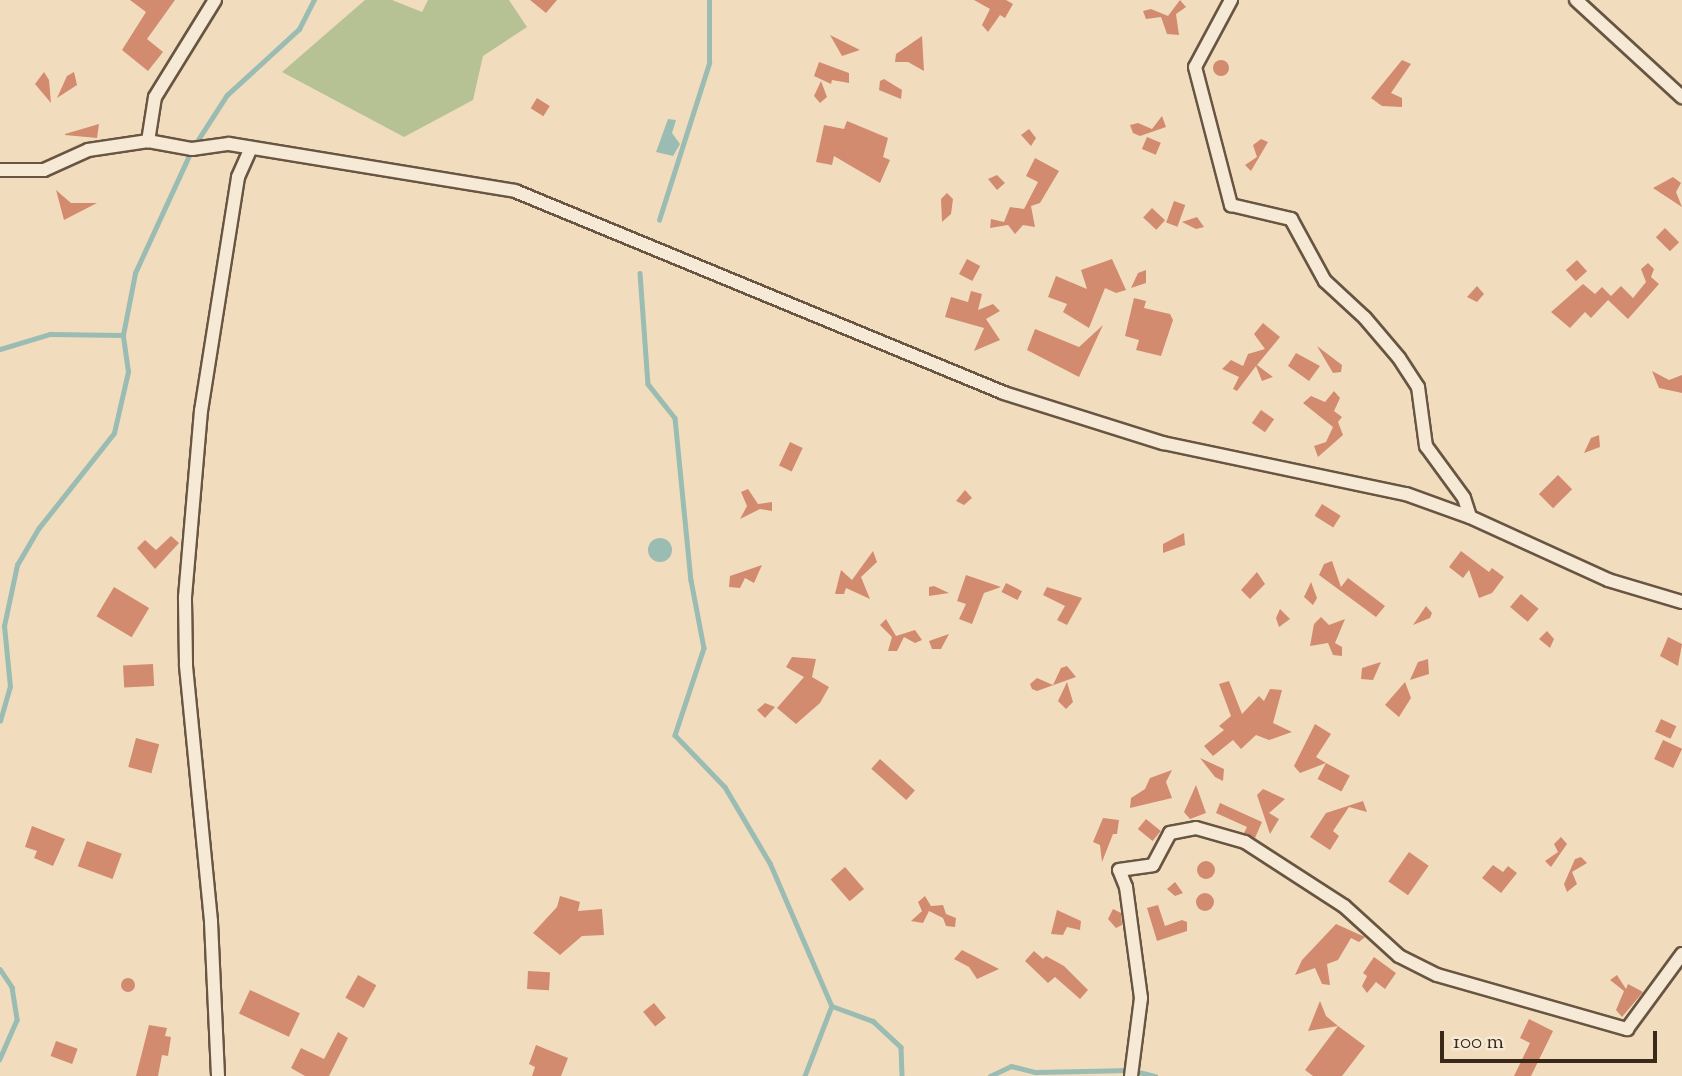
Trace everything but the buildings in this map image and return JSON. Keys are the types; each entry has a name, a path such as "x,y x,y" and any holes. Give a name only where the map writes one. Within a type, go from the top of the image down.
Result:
{"street":[{"path":"148,141 155,97 215,0"},
{"path":"1231,0 1195,67 1231,205 1291,219 1325,281 1365,318 1399,358 1418,387 1426,446 1464,498 1470,517"},
{"path":"1576,0 1682,97"},
{"path":"0,170 44,170 88,150 148,141 192,149 229,144 515,191 1004,394 1163,443 1406,494 1470,517 1608,580 1682,602"},
{"path":"218,1076 211,921 186,664 185,597 201,411 238,177 251,148"},
{"path":"1131,1076 1141,999 1126,887 1119,870 1153,865 1171,833 1196,828 1245,842 1344,906 1399,956 1437,975 1614,1026 1627,1029 1649,1005 1682,954"}],"green space":[{"path":"365,0 392,0 422,12 428,0 509,0 527,27 483,56 473,100 404,137 282,72"}],"water":[{"path":"668,119 676,120 672,133 680,144 673,156 656,152"},
{"path":"660,538 669,541 672,550 669,559 660,562 651,559 648,550 651,541"}],"waterway":[{"path":"0,721 10,687 4,626 17,565 38,529 114,433 128,372 123,335 135,273 192,149 227,95 299,29 314,0"},
{"path":"659,220 709,63 709,0"},
{"path":"640,273 648,384 675,418 691,580 704,648 675,735 725,787 770,863 832,1006 805,1076"},
{"path":"0,349 50,334 123,335"},
{"path":"0,969 12,987 17,1020 0,1059"},
{"path":"832,1006 873,1021 901,1047 902,1076"},
{"path":"990,1076 1011,1066 1035,1072 1131,1070 1155,1076"}]}
